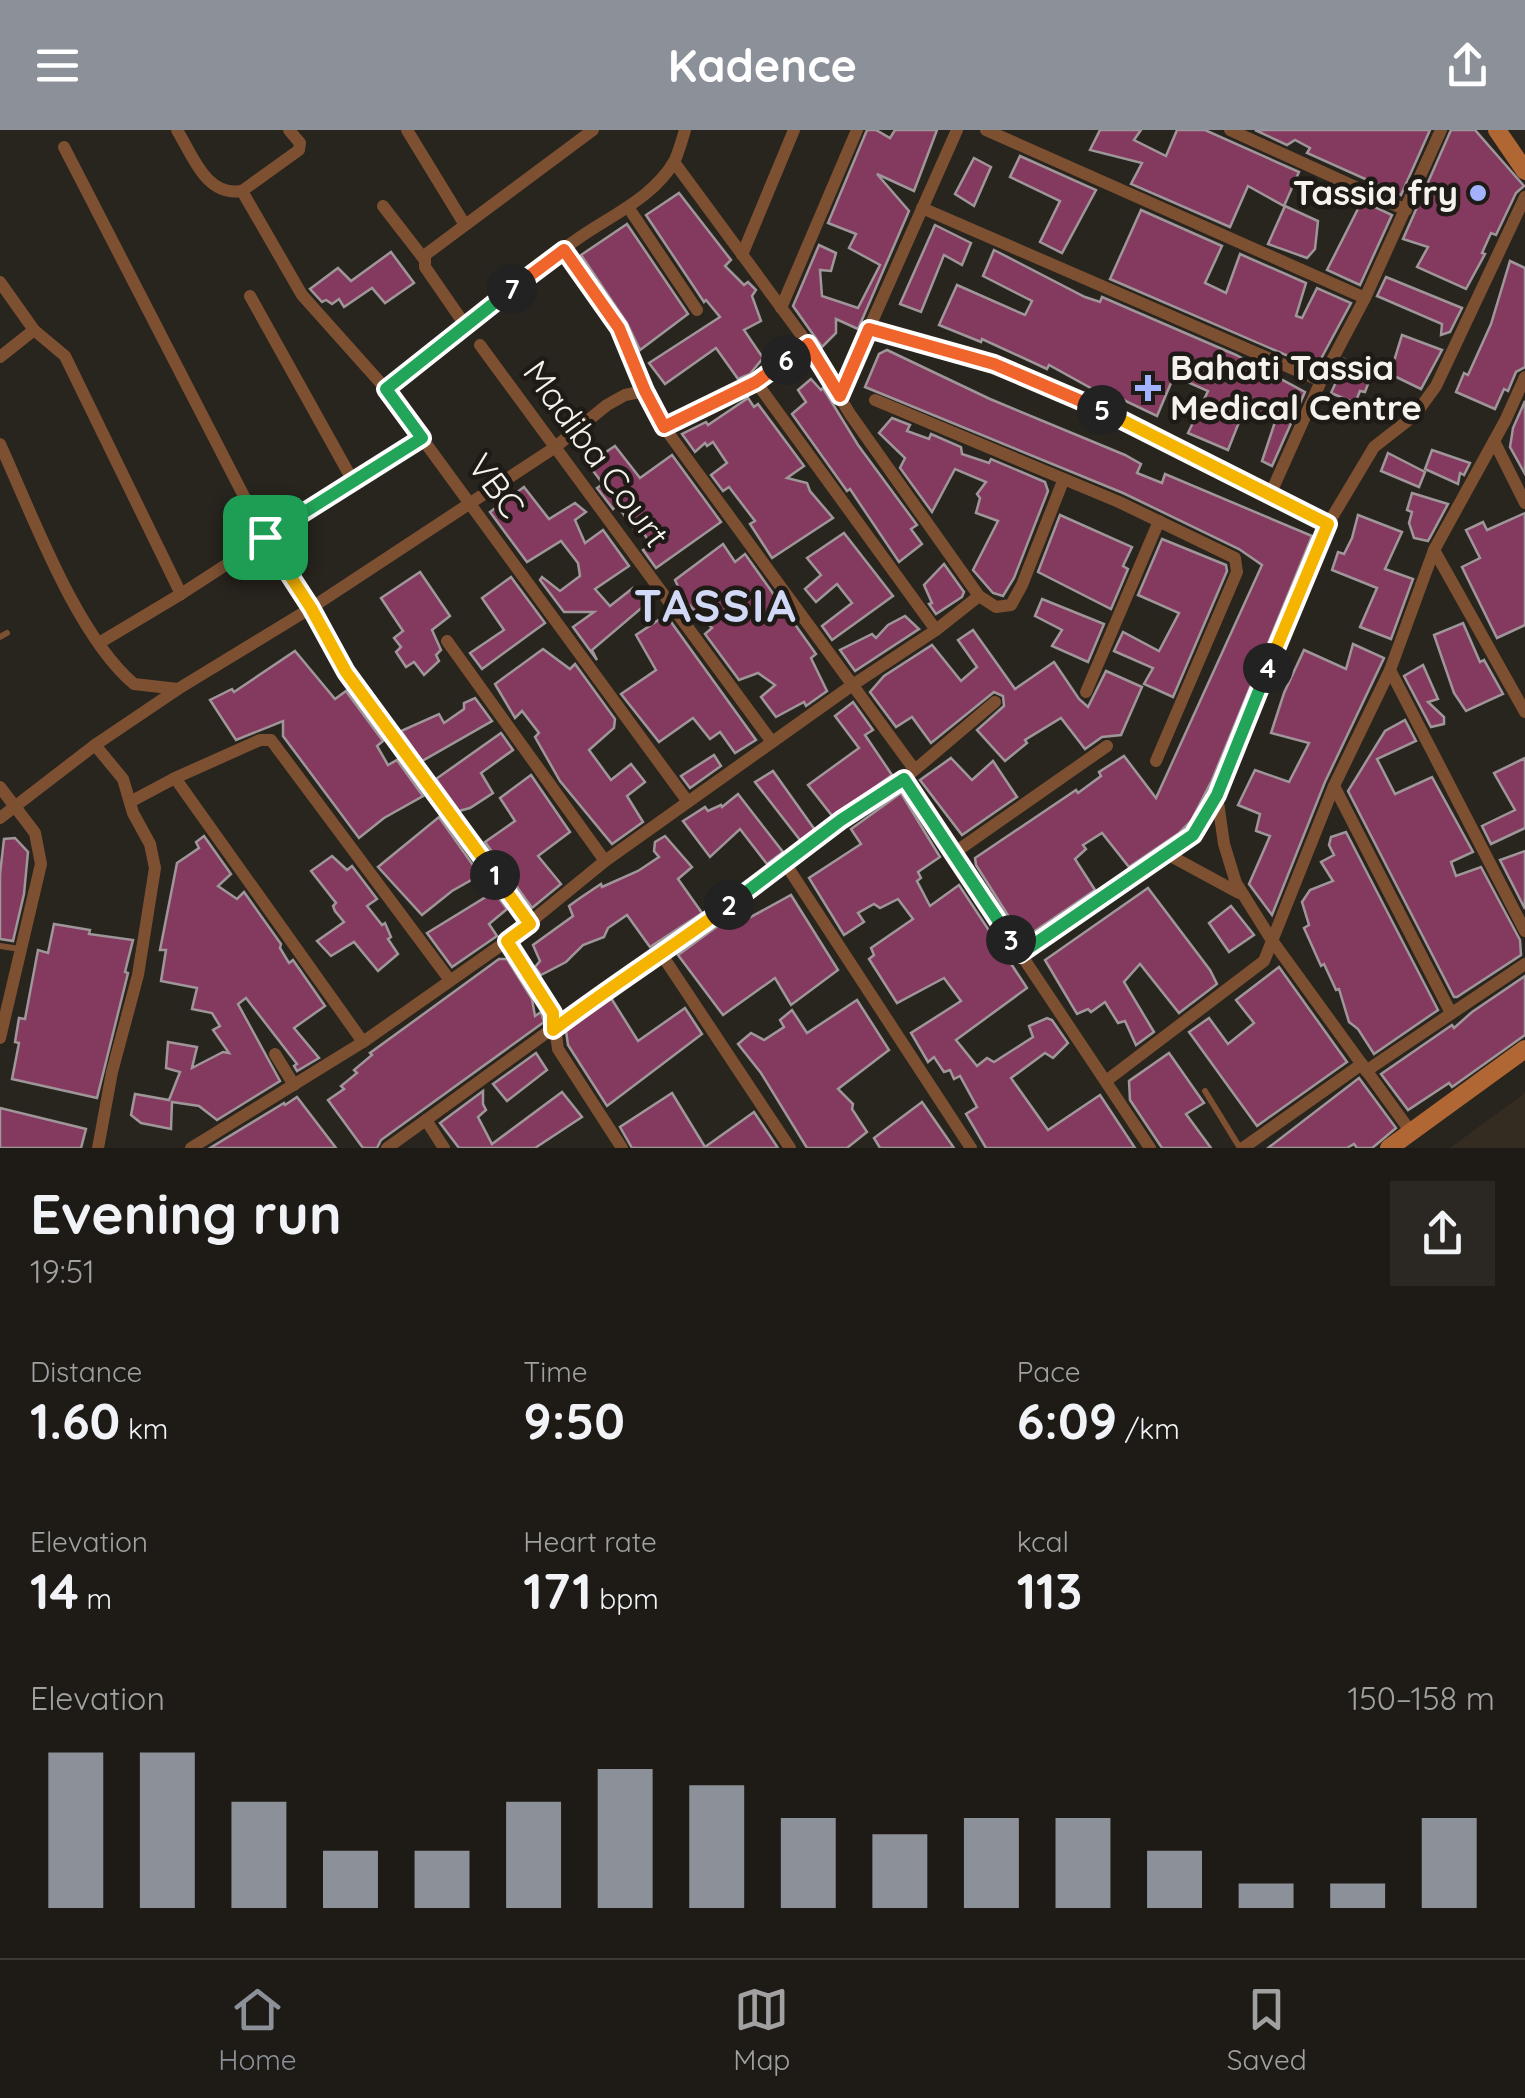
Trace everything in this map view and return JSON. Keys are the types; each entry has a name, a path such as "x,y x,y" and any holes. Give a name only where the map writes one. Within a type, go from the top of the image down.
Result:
{"street":[{"path":"176,130 212,186 229,193 242,191 298,150 300,143 289,130"},
{"path":"407,130 465,226"},
{"path":"424,258 593,130"},
{"path":"386,389 581,235 628,207 674,162 685,130"},
{"path":"742,255 794,130"},
{"path":"781,308 857,130"},
{"path":"840,396 957,130"},
{"path":"986,130 1366,298"},
{"path":"1230,130 1406,210"},
{"path":"1269,497 1320,381 1366,298 1440,130"},
{"path":"1498,130 1525,171"},
{"path":"64,148 265,537 346,672 530,924"},
{"path":"674,162 808,344 979,596 996,607 1011,604 1022,585 1063,481"},
{"name":"VBC","path":"242,191 302,295 386,389 688,802"},
{"path":"1020,954 1193,835 1217,795 1328,524 1374,446 1414,416 1436,386 1525,197"},
{"path":"383,206 424,258 425,267 465,324"},
{"path":"628,207 697,310"},
{"path":"922,208 1320,381"},
{"path":"564,250 619,328 664,427 851,686 909,774 954,853 1150,1148"},
{"path":"0,282 34,330 65,356 182,594"},
{"path":"250,296 353,482"},
{"path":"869,329 994,364 1075,396 1328,524"},
{"path":"0,357 34,330"},
{"path":"664,427 756,382 808,344"},
{"name":"Madiba Court","path":"480,345 772,742"},
{"path":"1106,1082 1264,961 1334,786 1390,670 1434,550 1525,377"},
{"path":"756,382 936,630"},
{"path":"0,818 178,689 311,608 554,448 608,405 645,391"},
{"path":"875,400 1232,556 1238,568 1156,760"},
{"path":"98,643 182,594 422,438"},
{"path":"1494,441 1525,503"},
{"path":"0,444 75,606 98,643 134,684 178,689"},
{"path":"1086,692 1158,521"},
{"path":"1434,550 1525,712"},
{"path":"197,1147 363,1042 507,941 605,861 979,596"},
{"path":"447,640 605,861"},
{"path":"1390,670 1525,931"},
{"path":"387,1148 625,976 662,955 909,774 996,702"},
{"path":"130,802 260,740 272,740 449,979"},
{"path":"95,746 124,779 150,844 155,868 138,975 112,1072 98,1148"},
{"path":"954,853 1107,746"},
{"path":"175,778 363,1042"},
{"path":"1334,786 1452,1013"},
{"path":"0,787 35,833 41,852 0,1038"},
{"path":"1217,795 1230,868 1242,894 1411,1132"},
{"path":"1166,854 1242,894"},
{"path":"785,863 971,1148"},
{"path":"507,941 553,1013 558,1049 622,1148"},
{"path":"662,955 790,1148"},
{"path":"1242,1148 1525,964"},
{"path":"1389,1148 1525,1048"},
{"path":"275,1054 294,1085"},
{"path":"426,1120 444,1148"}],"lane":[{"path":"0,946 21,949"},
{"path":"1205,1092 1242,1148"}],"shaded area":[{"path":"1525,1093 1525,1148 1450,1148"}],"building":[{"path":"867,130 890,138 895,130 937,130 914,191 877,174 909,211 858,329 836,319 836,333 822,347 793,306 819,245 836,253 831,271 820,270 822,296 858,308 880,265 849,248 856,234 828,223"},
{"path":"1100,130 1141,130 1134,140 1166,156 1177,130 1205,130 1299,172 1284,206 1248,186 1230,227 1131,184 1142,163 1090,150"},
{"path":"1255,130 1430,130 1401,195 1307,153 1310,148 1295,140 1287,145"},
{"path":"1451,130 1475,130 1524,186 1516,193 1496,235 1491,233 1482,253 1485,254 1466,289 1417,267 1428,247 1403,239"},
{"path":"1020,156 1096,190 1062,253 1040,242 1060,201 1010,177"},
{"path":"974,158 991,167 974,206 955,194"},
{"path":"679,193 731,260 725,266 744,285 748,282 756,290 752,296 761,321 744,330 763,358 750,374 738,379 716,348 665,384 649,363 720,317 704,302 646,215"},
{"path":"1362,201 1392,215 1360,285 1327,270"},
{"path":"1285,206 1318,221 1315,249 1307,258 1268,244"},
{"path":"1141,210 1222,246 1205,283 1226,293 1240,254 1306,283 1296,316 1302,318 1317,288 1351,303 1316,368 1110,279"},
{"path":"627,224 688,314 640,350 627,323 581,255"},
{"path":"935,225 971,243 962,265 944,255 921,312 900,304"},
{"path":"994,250 1085,297 1100,302 1102,297 1236,355 1305,392 1272,466 1262,461 1275,422 1245,407 1228,450 1188,433 1208,391 1174,376 1157,416 1109,393 1098,392 1049,365 1047,369 982,339 981,342 939,325 957,285 1025,315 1032,301 983,276"},
{"path":"391,252 414,283 385,303 372,288 344,307 339,299 332,304 322,302 310,289 338,268 351,281"},
{"path":"1510,261 1525,268 1525,367 1516,372 1495,409 1456,392 1491,324"},
{"path":"1386,277 1462,308 1450,332 1441,335 1442,324 1377,296"},
{"path":"1402,335 1442,350 1421,389 1390,374"},
{"path":"887,350 990,399 1125,455 1141,464 1137,473 1162,483 1165,474 1312,536 1212,780 1191,821 1129,867 1102,833 1083,845 1086,849 1075,859 1095,890 1023,939 975,858 1076,790 1078,793 1101,776 1099,772 1124,756 1156,798 1262,565 1239,549 1123,493 865,387 879,354"},
{"path":"1344,359 1368,384 1355,403 1331,393"},
{"path":"811,379 823,388 858,445 917,525 911,529 922,544 899,562 850,489 847,491 792,414 806,402 798,390"},
{"path":"748,398 754,407 758,404 804,466 787,478 807,483 833,518 772,558 750,524 755,521 729,487 723,491 711,475 727,463 713,442 707,446 705,443 695,452 682,434 706,422 708,425"},
{"path":"1525,401 1525,474 1510,447 1513,428"},
{"path":"892,418 910,425 907,431 929,439 931,434 961,447 962,454 989,463 991,459 1045,482 1048,491 1014,578 1003,596 993,593 973,570 998,521 976,513 980,498 977,494 986,482 955,469 932,512 900,468 905,458 879,433"},
{"path":"615,446 640,478 672,455 721,522 656,568 643,550 651,545 640,527 633,528 617,505 613,509 597,488 603,484 588,464"},
{"path":"1432,450 1470,463 1464,475 1460,473 1458,484 1425,469"},
{"path":"1388,453 1425,472 1419,487 1381,471"},
{"path":"524,487 549,519 575,503 586,512 575,520 585,543 603,530 629,566 595,589 610,606 633,588 644,598 645,605 592,650 597,660 573,627 594,612 564,612 540,580 542,577 560,591 580,576 578,563 561,541 527,562 490,512"},
{"path":"1412,493 1448,504 1428,541 1414,538 1409,523 1412,512 1407,510"},
{"path":"1525,513 1525,625 1497,638 1462,567 1480,558 1466,530 1483,522 1487,530"},
{"path":"1060,515 1132,547 1123,566 1128,569 1111,609 1038,572"},
{"path":"1358,515 1402,532 1385,569 1413,579 1391,639 1360,627 1377,588 1332,570 1338,552 1344,554 1352,538"},
{"path":"844,533 893,596 832,640 822,626 852,603 837,584 816,602 805,589 821,575 807,558"},
{"path":"1162,539 1226,565 1227,571 1173,697 1144,684 1153,668 1114,651 1123,632 1159,651 1179,613 1138,595"},
{"path":"723,544 735,562 745,554 816,654 811,658 827,691 806,706 804,702 776,717 761,697 775,685 758,673 739,680 705,634 712,628 684,600 675,580"},
{"path":"944,564 964,592 936,614 924,585"},
{"path":"420,572 450,616 432,630 441,650 436,655 439,661 424,675 414,662 406,667 396,652 401,647 394,638 403,631 381,598"},
{"path":"511,577 545,623 482,669 470,653 504,630 482,598"},
{"path":"1042,599 1104,624 1088,662 1052,646 1062,630 1035,616"},
{"path":"666,615 756,740 735,753 720,732 710,739 693,718 659,742 621,694 656,670 636,635"},
{"path":"905,616 919,629 855,671 840,650 872,634 876,638 888,625"},
{"path":"1463,623 1480,662 1484,660 1503,694 1466,711 1454,693 1434,635"},
{"path":"973,630 1015,689 1054,662 1088,707 1106,671 1142,687 1121,735 1102,737 1085,749 1061,718 1025,740 1027,743 1005,761 977,730 1004,706 1003,696 994,692 931,743 912,717 896,727 870,692 884,676 932,645 961,681 977,667 958,640"},
{"path":"1353,644 1384,658 1325,782 1272,915 1249,884 1270,836 1256,831 1260,814 1238,805 1255,770 1289,782 1309,743 1271,733 1304,650 1346,669"},
{"path":"543,649 570,669 575,664 615,719 614,728 589,750 611,780 631,764 645,782 627,796 643,822 612,844 560,781 535,737 539,733 522,711 515,718 495,684"},
{"path":"295,651 335,699 346,691 383,741 377,746 388,765 397,760 423,796 384,818 359,838 283,736 283,721 236,740 210,700 232,689 234,692"},
{"path":"1423,665 1438,699 1428,702 1444,717 1444,724 1431,727 1404,676"},
{"path":"475,698 492,721 422,761 401,731 439,714 444,723 464,709 464,703"},
{"path":"853,702 873,730 865,735 892,775 833,817 808,785 859,748 835,716"},
{"path":"1405,720 1416,741 1377,759 1395,794 1432,777 1473,852 1451,862 1456,876 1481,867 1520,940 1521,955 1457,997 1348,791 1385,731"},
{"path":"501,733 513,750 481,773 493,793 459,811 436,779"},
{"path":"714,755 721,766 690,788 681,776"},
{"path":"951,758 972,780 993,761 1017,797 962,835 920,780"},
{"path":"1525,758 1525,828 1491,844 1482,826 1515,810 1494,773"},
{"path":"773,771 815,830 800,840 755,782"},
{"path":"531,775 570,832 538,856 561,884 532,908 485,842 515,821 500,798"},
{"path":"901,793 940,857 918,872 921,878 917,881 930,906 959,885 1027,988 956,1040 977,1066 987,1058 994,1062 1033,1037 1029,1026 1047,1018 1052,1020 1068,1043 1053,1058 1045,1053 1011,1078 1048,1130 1100,1095 1135,1148 986,1148 966,1114 977,1107 960,1076 954,1079 950,1070 944,1072 934,1057 928,1062 911,1033 961,1001 944,978 897,1003 869,959 874,955 871,948 913,919 898,899 880,908 874,904 858,913 864,922 844,935 809,878 861,844 851,829"},
{"path":"738,794 783,852 767,864 740,829 710,857 683,821 705,807 708,811 722,807"},
{"path":"439,817 480,875 422,915 378,867"},
{"path":"1346,832 1438,1010 1374,1054 1349,1022 1339,989 1336,990 1324,964 1321,966 1304,928 1309,925 1302,902 1310,890 1333,881 1321,862 1334,855 1329,845 1331,837"},
{"path":"204,836 231,874 218,886 237,899 244,892 281,944 289,963 293,960 325,1006 294,1028 319,1058 297,1071 297,1064 246,998 238,1004 280,1081 217,1120 199,1106 172,1102 171,1129 141,1123 131,1115 135,1094 169,1100 180,1072 166,1068 168,1042 197,1047 192,1068 223,1052 229,1053 213,1030 220,1026 212,1013 192,1009 197,988 161,981 166,950 160,950 177,863 199,848 196,842"},
{"path":"665,836 692,867 678,879 702,913 650,947 627,915 608,928 604,937 583,945 566,962 541,975 535,967 540,961 533,945 573,916 569,906 580,898 659,857 654,851 655,842"},
{"path":"15,838 28,852 24,894 13,941 0,939 0,874 4,839"},
{"path":"1525,851 1525,909 1500,860"},
{"path":"332,856 347,870 352,866 377,899 367,906 382,925 385,923 391,937 388,939 398,954 378,971 354,942 331,956 317,941 344,922 335,911 336,903 311,871"},
{"path":"1148,888 1217,984 1179,1013 1140,964 1124,982 1154,1032 1136,1045 1125,1021 1118,1023 1105,1002 1091,1012 1088,1009 1077,1014 1045,960"},
{"path":"494,892 507,909 489,924 497,936 452,967 427,933"},
{"path":"791,895 838,970 791,1005 775,978 723,1015 678,955 730,917 736,925"},
{"path":"1231,906 1254,935 1229,952 1209,923"},
{"path":"54,924 133,940 97,1098 12,1079 19,1018 25,1019 38,950 48,953"},
{"path":"499,959 507,959 532,999 535,1016 541,1012 544,1022 381,1140 377,1148 363,1148 328,1100 344,1089 341,1086 357,1073 354,1070 370,1053"},
{"path":"1279,967 1347,1062 1257,1126 1189,1032 1209,1018 1228,1044 1254,1023 1236,1000"},
{"path":"1525,976 1525,1035 1452,1087 1449,1083 1408,1110 1381,1074 1452,1025 1454,1028"},
{"path":"611,998 638,1041 685,1008 702,1034 607,1106 568,1045 566,1031"},
{"path":"857,1000 889,1050 838,1089 853,1104 852,1109 867,1132 847,1148 807,1148 761,1073 738,1044 751,1033 764,1040 784,1027 780,1020 792,1010 807,1033"},
{"path":"536,1053 547,1070 507,1101 493,1084"},
{"path":"1169,1053 1204,1103 1186,1114 1211,1148 1162,1148 1130,1100 1129,1081"},
{"path":"1359,1078 1396,1128 1372,1148 1357,1148 1354,1144 1347,1148 1268,1148"},
{"path":"483,1091 486,1110 478,1117 492,1144 562,1092 582,1117 535,1148 459,1148 440,1123"},
{"path":"672,1093 705,1147 754,1112 778,1148 632,1148 620,1127"},
{"path":"297,1097 336,1148 210,1148 284,1103"},
{"path":"922,1102 954,1148 880,1148 874,1138"},
{"path":"0,1108 86,1129 81,1148 0,1148"}],"place":[{"name":"Tassia fry","path":"1478,193"},
{"name":"Bahati Tassia Medical Centre","path":"1148,388"}],"district":[{"name":"TASSIA","path":"716,606"}],"route":[{"path":"564,250 619,328 664,427 756,382 808,344 840,396 869,329 994,364 1075,396 1328,524 1217,795 1199,827 1185,841 1020,954 904,779 841,820 662,955 625,976 553,1030 553,1013 507,941 530,924 346,672 265,537 422,438 386,389 564,250"}]}
